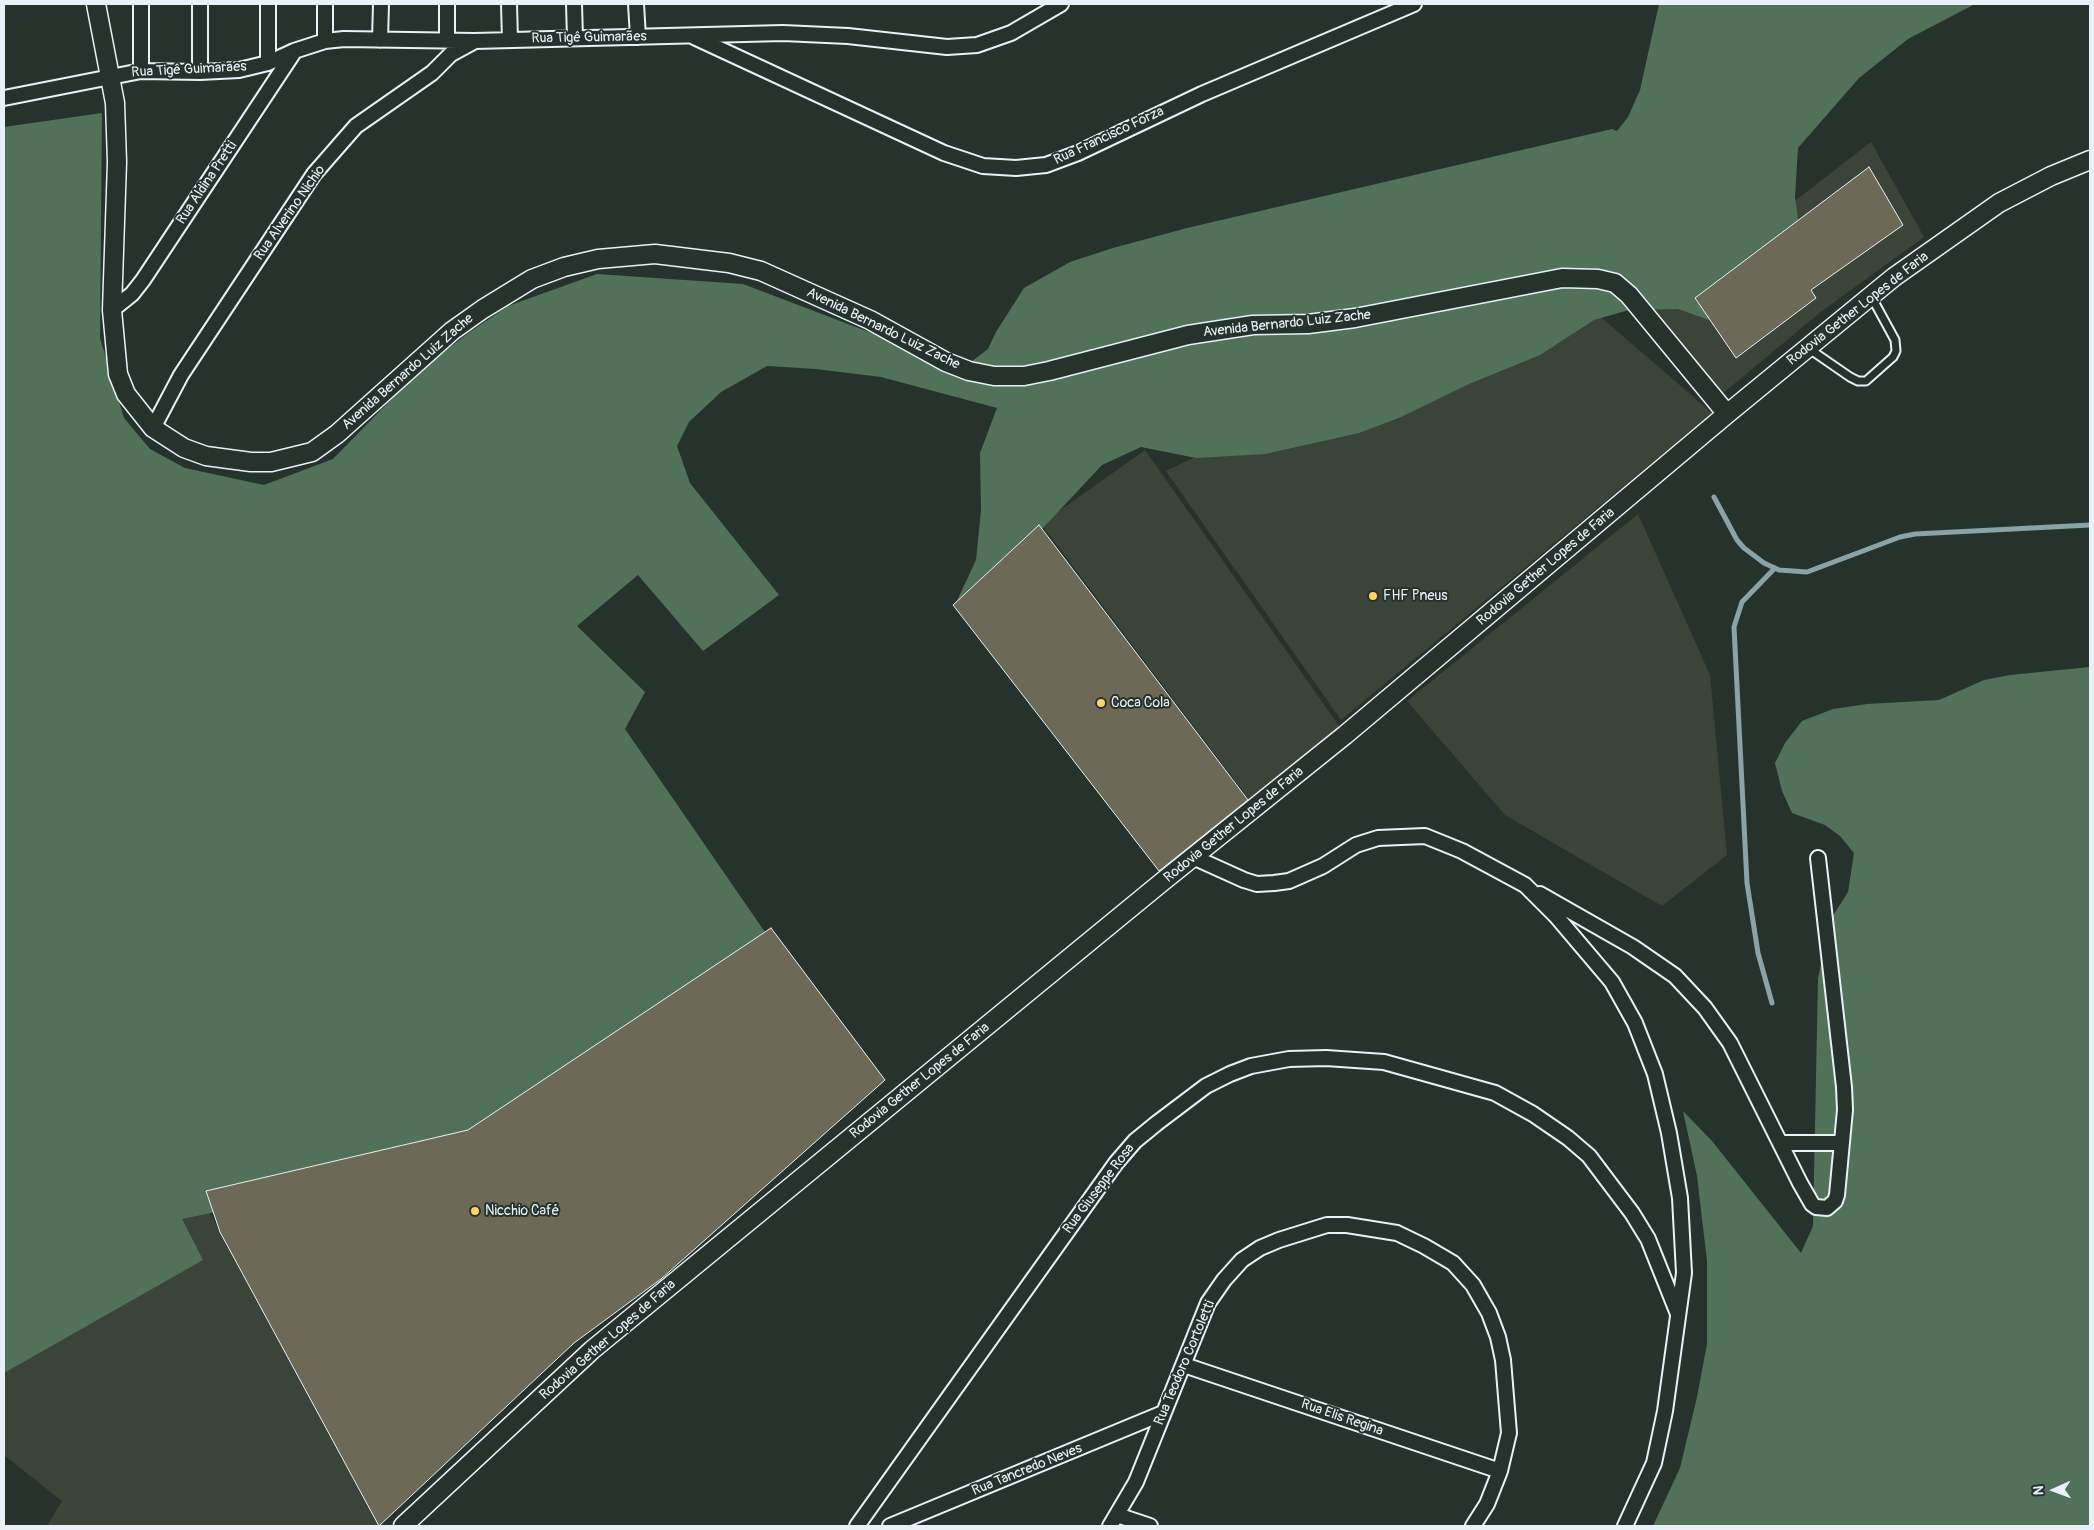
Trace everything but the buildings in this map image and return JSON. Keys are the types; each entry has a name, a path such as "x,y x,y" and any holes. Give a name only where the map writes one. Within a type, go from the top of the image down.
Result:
{"street":[{"name":"Avenida Bernardo Luiz Zache","path":"96,4 116,103 117,162 112,310 118,374 126,394 153,428 184,448 221,458 261,462 302,456 312,452 337,434 452,331 483,308 532,279 564,266 590,261 655,254 729,263 761,271 870,320 946,362 969,371 994,376 1024,376 1049,371 1188,335 1253,325 1308,324 1355,318 1562,278 1598,279 1615,284 1628,295 1726,414"},
{"path":"141,4 141,71"},
{"path":"200,4 200,72"},
{"path":"268,4 268,63"},
{"path":"325,4 325,41"},
{"path":"380,40 381,4"},
{"path":"447,4 447,40"},
{"path":"509,4 510,40"},
{"path":"574,4 575,38"},
{"path":"636,4 638,37"},
{"name":"Rua Tigê Guimarães","path":"4,98 141,71 200,72 239,70 268,63 294,51 325,41 344,39 474,42 783,33 848,36 947,48 977,45 1011,33 1061,4"},
{"name":"Rua Francisco Forza","path":"692,36 944,154 983,166 1016,168 1046,165 1078,153 1211,90 1414,4"},
{"name":"Rua Alverino Nichio","path":"153,428 181,375 314,174 356,126 432,73 451,54 474,42"},
{"name":"Rua Aldina Pretti","path":"112,310 132,294 143,280 294,51"},
{"name":"Rodovia Gether Lopes de Faria","path":"403,1526 592,1350 1193,857 1345,735 1687,449 1726,414 1894,277 1999,203 2051,176 2090,160"},
{"path":"1193,857 1244,880 1258,884 1274,883 1297,877 1323,866 1356,845 1378,838 1425,836 1462,851 1525,885 1633,947 1675,976 1705,1008 1730,1043 1812,1204 1828,1208 1835,1201 1845,1110 1818,858"},
{"path":"1525,885 1556,916 1612,982 1636,1023 1655,1074 1669,1133 1680,1198 1684,1273 1665,1411 1654,1464 1625,1526"},
{"name":"Rua Giuseppe Rosa","path":"857,1526 1116,1163 1135,1141 1199,1091 1230,1074 1251,1066 1289,1059 1336,1058 1384,1062 1495,1094 1532,1114 1568,1138 1588,1156 1632,1213 1648,1239 1678,1314"},
{"path":"1780,1143 1842,1143"},
{"name":"Rua Teodoro Cortoletti","path":"1114,1521 1136,1482 1208,1303 1224,1280 1242,1260 1260,1248 1327,1225 1368,1227 1397,1233 1424,1246 1453,1263 1474,1286 1489,1313 1498,1337 1503,1360 1508,1433 1500,1471 1487,1504 1473,1526"},
{"name":"Rua Elis Regina","path":"1184,1365 1500,1471"},
{"name":"Rua Tancredo Neves","path":"890,1526 1163,1413"},
{"path":"1114,1521 1150,1526"}],"lane":[{"path":"1808,348 1850,377 1858,381 1866,381 1893,357 1896,351 1895,340 1871,296"}],"shaded area":[{"path":"1871,142 1924,237 1822,311 1721,395 1654,310"},
{"name":"FHF Pneus","path":"1581,300 1712,413 1341,720 1166,471 1346,385"},
{"path":"1145,450 1344,733 1254,806 1041,524"},
{"path":"1638,514 1710,675 1727,855 1662,906 1505,815 1407,701"},
{"path":"176,1151 379,1526 47,1526 62,1501 4,1455 4,1265"}],"green space":[{"path":"1659,4 1975,4 1908,39 1859,78 1798,148 1795,197 1800,233 1712,321 1678,309 1629,310 1594,320 1540,355 1469,384 1401,417 1359,433 1265,454 1196,458 1141,447 1102,465 1028,544 956,603 976,560 981,510 980,453 997,408 881,377 816,369 767,366 721,392 689,422 677,446 690,483 779,595 703,651 638,575 577,626 645,692 625,729 871,1086 516,1150 182,1219 203,1260 4,1373 4,127 102,113 100,338 124,418 150,449 185,468 264,485 333,459 417,373 467,334 508,306 597,274 743,284 898,343 959,371 988,349 996,332 1024,288 1070,262 1187,228 1612,129 1617,131 1628,117 1640,90"},
{"path":"2090,667 2090,1526 1653,1526 1680,1468 1697,1397 1707,1344 1707,1261 1697,1176 1683,1111 1712,1141 1801,1253 1813,1226 1818,978 1831,919 1848,892 1854,853 1840,836 1825,825 1792,813 1782,791 1775,763 1785,743 1802,721 1833,709 1867,704 1939,700 1984,680 2010,675"}],"waterway":[{"path":"1714,497 1737,540 1744,548 1764,563 1779,570 1807,572 1900,537 1915,534 2090,525"},
{"path":"1772,1003 1758,953 1747,883 1734,627 1742,602 1775,568"}],"place":[{"name":"FHF Pneus","path":"1373,596"},
{"name":"Coca Cola","path":"1101,703"},
{"name":"Nicchio Café","path":"475,1211"}]}
